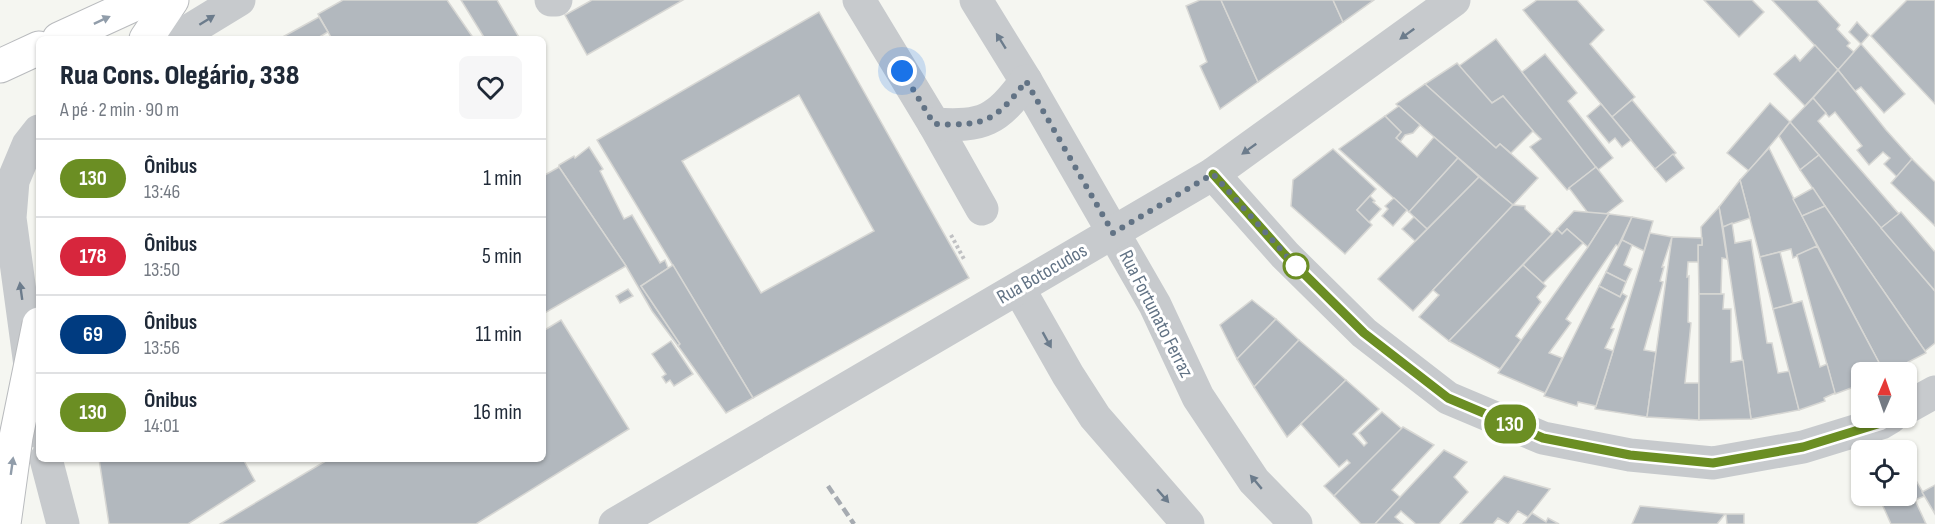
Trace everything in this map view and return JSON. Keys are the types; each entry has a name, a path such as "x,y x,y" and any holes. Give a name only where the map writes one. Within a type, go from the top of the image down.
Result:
{"highway":[{"path":"66,36 144,0"},
{"path":"148,36 172,0"},
{"path":"0,66 36,49"},
{"path":"4,524 16,437 36,339"}],"street":[{"path":"180,36 239,0"},
{"path":"859,0 982,209"},
{"name":"Rua Fortunato Ferraz","path":"976,0 1026,81 1155,304 1198,398 1254,481 1296,524"},
{"name":"Rua Botocudos","path":"615,524 1213,174 1454,0"},
{"path":"934,124 964,126 986,120 999,113 1026,81"},
{"path":"36,135 28,145 13,181 10,218 36,410"},
{"path":"1213,174 1285,255 1364,333 1448,398 1543,438 1630,455 1713,463 1803,447 1865,428"},
{"path":"1019,289 1095,417 1188,524"},
{"path":"1917,402 1935,392"},
{"path":"47,462 63,524"}],"path":[{"path":"948,230 965,261"}],"building":[{"path":"343,0 447,0 472,36 330,36 318,14"},
{"path":"461,0 497,0 518,36 483,36"},
{"path":"592,0 683,0 587,55 565,15"},
{"path":"1200,0 1221,0 1258,82 1220,109 1200,66 1207,62 1186,6"},
{"path":"1221,0 1333,0 1343,22 1258,82"},
{"path":"1333,0 1374,0 1343,22"},
{"path":"1537,0 1577,0 1604,30 1590,44 1635,97 1612,117 1523,10"},
{"path":"1704,0 1752,0 1764,12 1739,37"},
{"path":"1772,0 1817,0 1840,25 1837,29 1850,43 1847,46 1854,52 1838,70"},
{"path":"1907,0 1935,0 1935,104 1871,36"},
{"path":"819,12 969,278 753,398 597,140","holes":["799,95 874,231 761,293 682,161"]},
{"path":"319,17 328,32 321,36 284,36"},
{"path":"1857,22 1869,35 1861,44 1849,32"},
{"path":"1496,39 1596,167 1567,190 1530,147 1541,139 1503,96 1492,103 1459,66"},
{"path":"1861,44 1905,94 1884,113 1861,87 1855,91 1838,70"},
{"path":"1815,45 1838,70 1805,106 1774,74 1795,55 1800,61"},
{"path":"1545,54 1577,93 1568,101 1613,158 1598,170 1522,72"},
{"path":"1457,63 1492,103 1503,96 1533,131 1511,153 1500,144 1496,148 1425,84"},
{"path":"1838,70 1912,159 1897,177 1884,164 1890,158 1883,152 1869,165 1857,150 1862,146 1835,112 1829,117 1813,98"},
{"path":"1425,84 1496,148 1500,144 1538,178 1513,205 1396,104"},
{"path":"1813,98 1826,113 1818,121 1899,214 1881,228 1790,122"},
{"path":"1632,100 1676,153 1655,169 1612,117"},
{"path":"1770,103 1790,122 1749,171 1727,153"},
{"path":"1601,104 1631,140 1622,147 1615,138 1609,143 1587,116"},
{"path":"1399,106 1420,125 1413,133 1405,135 1400,142 1396,138 1401,132 1385,116"},
{"path":"1385,116 1401,132 1396,138 1417,157 1434,137 1458,158 1409,212 1339,149"},
{"path":"1790,122 1819,155 1800,170 1779,136"},
{"path":"589,147 603,169 600,171 624,219 632,215 660,263 665,260 668,268 641,286 680,344 678,346 652,311 626,266 559,167"},
{"path":"1769,148 1817,246 1793,258 1791,249 1760,257 1740,180"},
{"path":"1333,149 1376,189 1357,210 1372,225 1345,254 1291,206 1293,180"},
{"path":"1673,154 1684,168 1666,182 1655,169"},
{"path":"1819,155 1935,291 1935,343 1925,351 1800,170"},
{"path":"1458,158 1479,177 1427,229 1409,212"},
{"path":"1912,159 1935,182 1935,226 1891,183"},
{"path":"559,167 626,266 546,312 546,174"},
{"path":"1596,167 1623,201 1606,214 1588,213 1569,188"},
{"path":"1479,177 1513,205 1413,311 1378,279"},
{"path":"1740,180 1750,218 1723,227 1719,207"},
{"path":"1813,188 1825,206 1802,216 1793,199"},
{"path":"1370,196 1381,209 1369,222 1357,210"},
{"path":"1394,198 1407,210 1393,226 1382,216 1388,209 1385,206"},
{"path":"1513,205 1525,206 1525,209 1552,234 1449,341 1419,317 1439,295 1433,290"},
{"path":"1825,206 1926,353 1908,362 1879,362 1802,216"},
{"path":"1719,207 1727,259 1722,258 1721,294 1699,294 1698,245 1702,245 1701,227"},
{"path":"1574,211 1609,214 1588,247 1567,229 1562,234 1557,229"},
{"path":"1901,212 1935,252 1935,291 1881,228"},
{"path":"1609,214 1632,217 1618,246 1616,245 1566,319 1571,323 1549,353 1562,358 1545,393 1498,373 1588,247"},
{"path":"1414,217 1427,229 1415,241 1402,229"},
{"path":"1632,217 1653,221 1644,251 1622,240"},
{"path":"1732,223 1735,243 1751,240 1767,343 1772,343 1778,373 1790,371 1799,410 1751,419 1723,227"},
{"path":"1557,229 1562,234 1567,229 1583,243 1543,283 1523,265"},
{"path":"1650,233 1672,237 1662,267 1664,267 1660,281 1663,282 1644,350 1656,352 1647,417 1595,409"},
{"path":"1672,237 1702,238 1702,245 1698,245 1698,262 1688,262 1688,322 1691,323 1685,383 1699,383 1699,420 1647,417"},
{"path":"1622,240 1632,245 1624,265 1632,269 1626,282 1606,272"},
{"path":"1817,246 1879,362 1851,362 1851,388 1835,394 1797,255"},
{"path":"1780,252 1793,304 1773,309 1760,257"},
{"path":"673,265 753,398 726,413 678,346 680,344 641,286"},
{"path":"1523,265 1546,286 1537,297 1541,302 1516,336 1521,340 1500,369 1449,341"},
{"path":"1606,272 1626,282 1620,297 1599,286"},
{"path":"1599,286 1620,297 1622,293 1627,296 1611,328 1614,329 1605,348 1613,351 1596,406 1578,402 1577,406 1544,396"},
{"path":"628,289 633,296 620,303 616,296"},
{"path":"1699,294 1724,294 1723,309 1731,309 1731,362 1743,360 1751,419 1699,420"},
{"path":"1252,300 1276,319 1237,359 1220,325"},
{"path":"1802,301 1820,367 1827,364 1835,393 1824,398 1825,401 1799,410 1773,309"},
{"path":"1276,319 1299,340 1254,387 1237,359"},
{"path":"561,320 629,429 476,524 220,524 324,462 546,462 546,329"},
{"path":"1299,340 1346,380 1287,437 1254,387"},
{"path":"671,341 693,374 674,386 670,380 666,383 662,377 666,374 652,354"},
{"path":"1346,380 1379,409 1353,434 1364,446 1367,443 1359,433 1382,412 1402,429 1334,496 1324,486 1350,463 1347,460 1339,467 1301,424"},
{"path":"1403,427 1434,445 1392,490 1400,497 1375,524 1361,524 1334,496"},
{"path":"1444,450 1467,462 1454,477 1468,492 1439,524 1416,524 1401,511 1395,517 1403,524 1375,524"},
{"path":"99,462 245,462 255,481 188,524 109,524"},
{"path":"1504,476 1550,489 1528,517 1518,511 1508,524 1498,518 1493,524 1460,524"},
{"path":"1917,482 1925,496 1917,499"},
{"path":"1935,485 1935,514 1922,492"},
{"path":"1917,504 1926,524 1891,524 1883,506"},
{"path":"1640,506 1725,514 1717,524 1632,524"},
{"path":"1532,513 1546,522 1548,518 1559,524 1523,524"},
{"path":"1726,514 1744,514 1744,524 1727,524"}],"railway":[{"path":"828,486 854,524"}],"bus line":[{"name":"130","path":"1213,174 1285,255 1364,333 1448,398 1543,438 1630,455 1713,463 1803,447 1865,428"}],"route":[{"path":"902,71 934,124 964,126 986,120 999,113 1026,81 1113,233 1213,174 1300,271 1296,266"}]}
